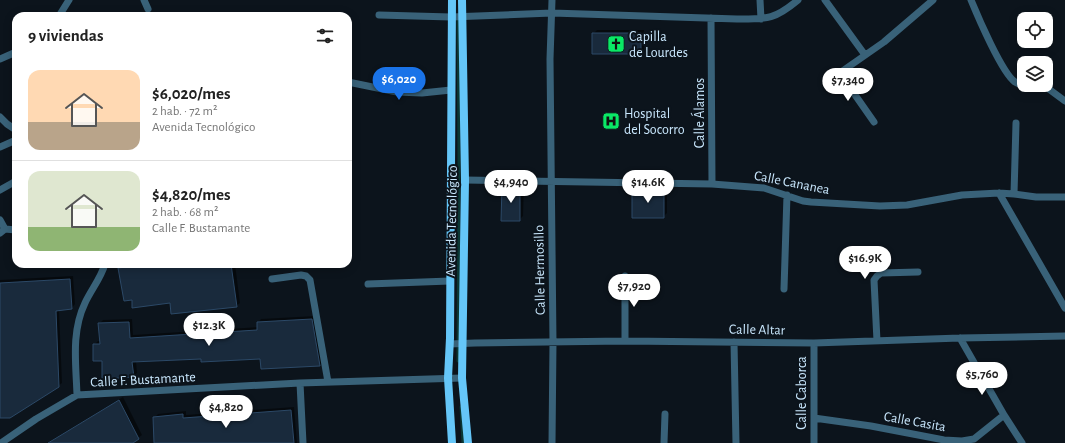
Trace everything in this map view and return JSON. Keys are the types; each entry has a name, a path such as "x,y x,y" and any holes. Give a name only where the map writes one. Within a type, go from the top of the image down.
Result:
{"main road":[{"name":"Avenida Tecnológico","path":"452,0 450,344 448,378 452,443"},
{"name":"Avenida Tecnológico","path":"462,0 465,180 462,378 468,443"}],"street":[{"path":"62,12 69,0"},
{"path":"144,0 148,9"},
{"name":"Calle Hermosillo","path":"552,0 550,59 553,342 552,443"},
{"path":"760,0 761,19"},
{"path":"379,15 451,17 552,13 761,19 777,15 798,0"},
{"path":"825,0 865,55"},
{"path":"874,122 846,82 842,72 884,42 933,0"},
{"path":"971,0 977,16 1007,74 1017,83"},
{"name":"Calle Álamos","path":"711,18 712,184"},
{"path":"0,59 12,54"},
{"path":"352,83 397,92 422,93 451,90"},
{"path":"1053,92 1065,101"},
{"path":"0,117 12,127"},
{"path":"1014,194 1016,123"},
{"path":"0,147 12,142"},
{"name":"Calle Cananea","path":"465,180 712,184 764,188 803,201 880,206 907,205 962,195 999,193 1036,197 1065,197"},
{"path":"0,190 12,182"},
{"path":"999,193 1065,308"},
{"path":"784,290 787,195"},
{"path":"0,220 2,231 12,230"},
{"path":"77,395 75,348 77,327 84,304 103,268"},
{"path":"877,341 874,280 882,273 918,272"},
{"path":"272,279 301,275 306,276 310,280 328,382"},
{"path":"625,276 625,341"},
{"path":"368,284 450,281"},
{"name":"Calle Altar","path":"450,344 625,341 814,343 1065,336"},
{"path":"960,338 1004,415 1022,443"},
{"path":"734,342 736,443"},
{"name":"Calle Caborca","path":"814,343 814,443"},
{"name":"Calle F. Bustamante","path":"1,443 36,419 77,395 328,382 462,378"},
{"path":"300,384 303,443"},
{"path":"664,443 665,414"},
{"name":"Calle Casita","path":"814,418 871,426 962,442 974,439 1004,415"}],"building":[{"name":"Capilla de Lourdes","path":"592,33 641,33 641,54 592,54"},
{"path":"502,187 520,187 520,221 501,221"},
{"path":"632,191 664,191 664,218 632,218"},
{"path":"118,268 232,268 237,307 171,314 170,303 132,308 132,300 124,301"},
{"path":"70,279 72,309 56,311 59,387 10,418 0,418 0,283"},
{"path":"312,319 320,366 261,369 260,359 201,362 201,359 132,362 134,377 102,379 102,361 93,361 93,344 100,344 98,323 129,322 130,338 257,330 257,322"},
{"path":"119,400 139,439 133,443 48,443"},
{"path":"291,410 294,443 154,443 153,417 183,414 183,418"}],"waterway":[{"path":"458,17 458,361"},
{"path":"461,407 463,443"}],"place":[{"name":"Capilla de Lourdes","path":"616,44"},
{"name":"Hospital del Socorro","path":"611,121"}]}
